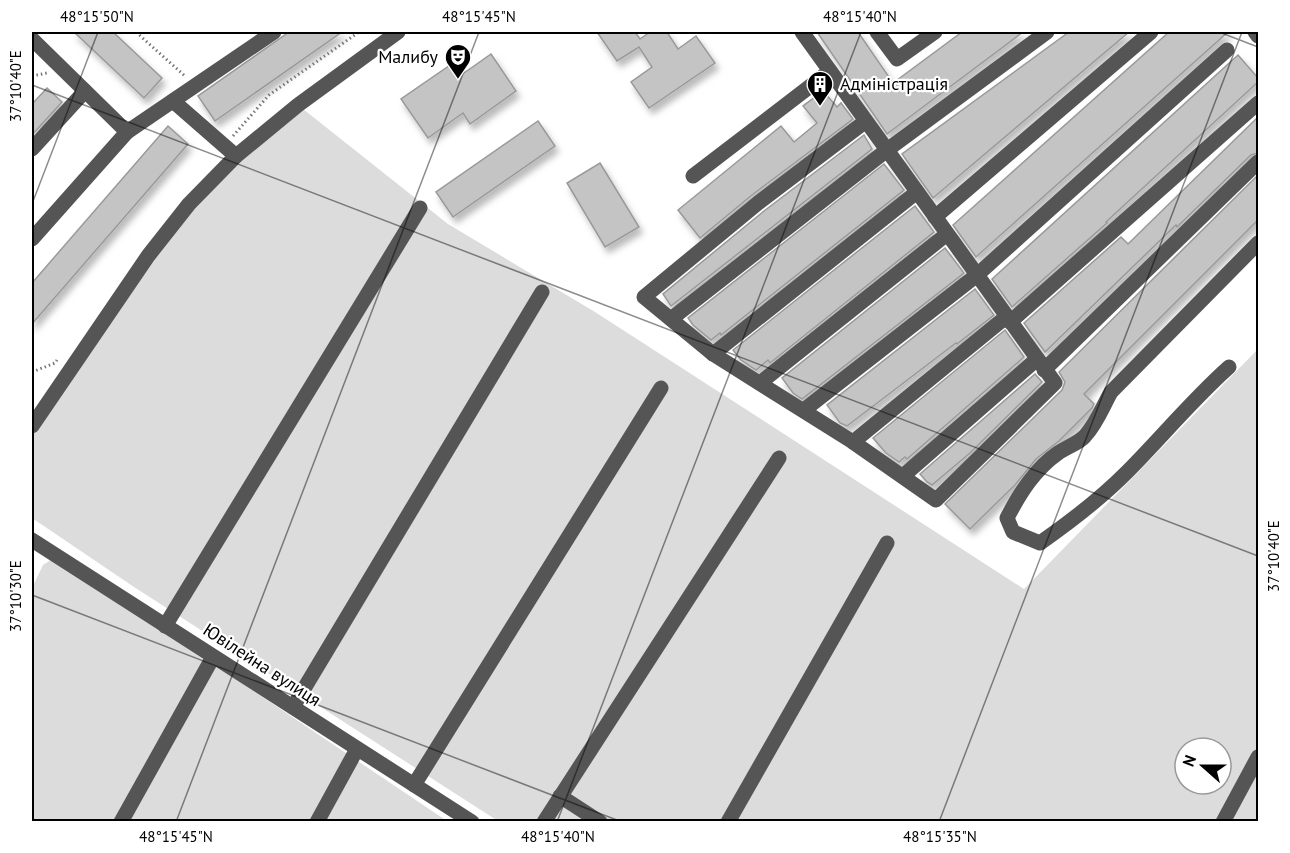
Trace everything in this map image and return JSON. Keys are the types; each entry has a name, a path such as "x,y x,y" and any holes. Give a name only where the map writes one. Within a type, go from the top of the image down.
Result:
{"street":[{"path":"32,239 127,132 274,32"},
{"path":"32,426 148,256 189,204 236,156 298,105 398,32"},
{"path":"802,32 1055,383 936,500 853,442 713,354 644,297 758,203 866,121"},
{"path":"877,32 897,59 935,32"},
{"path":"671,319 887,150 1047,32"},
{"path":"935,217 1151,32"},
{"path":"1256,32 1258,36"},
{"path":"32,39 127,132"},
{"path":"804,410 976,275 1227,50"},
{"path":"693,176 830,71"},
{"path":"32,149 85,91"},
{"path":"173,101 236,156"},
{"path":"853,442 1008,319 1258,103"},
{"path":"903,476 1041,365 1258,162"},
{"path":"713,354 917,192"},
{"path":"165,626 420,208"},
{"path":"760,383 947,234"},
{"path":"1229,367 1204,389 1125,474 1082,513 1040,543 1013,532 1007,518 1032,478 1057,454 1084,437 1111,392 1258,243"},
{"path":"293,707 542,292"},
{"path":"414,785 661,388"},
{"path":"543,822 779,458"},
{"name":"Ювілейна вулиця","path":"32,540 472,822"},
{"path":"728,822 887,543"},
{"path":"121,822 213,657"},
{"path":"317,822 357,749"},
{"path":"1223,822 1258,757"},
{"path":"560,796 600,822"}],"path":[{"path":"136,32 195,86"}],"shaded area":[{"path":"298,105 448,224 595,312 1024,589 1258,349 1258,715 1256,718 1258,720 1258,821 498,821 134,587 32,518 32,427 189,204"},
{"path":"51,560 209,661 447,821 32,821 32,588 43,565"}],"building":[{"path":"74,32 113,32 162,78 144,98"},
{"path":"289,32 342,32 215,121 198,96"},
{"path":"597,32 635,32 640,39 650,32 667,32 678,49 696,36 715,63 649,108 631,82 652,67 639,47 617,61"},
{"path":"817,32 858,32 893,83 962,32 1023,32 887,134"},
{"path":"1069,32 1129,32 933,198 902,154"},
{"path":"1169,32 1228,32 976,257 953,225"},
{"path":"491,54 516,91 470,124 463,113 428,138 401,99 456,61 464,73"},
{"path":"1238,55 1258,78 1258,82 1107,223 1012,307 992,279"},
{"path":"47,88 62,102 32,135 32,104"},
{"path":"823,91 837,107 841,103 853,119 752,195 700,238 678,210 781,126 794,142 817,123 803,106"},
{"path":"1258,117 1258,153 1251,155 1177,227 1176,225 1045,352 1024,323 1121,237 1128,244"},
{"path":"538,121 555,146 453,217 436,192"},
{"path":"168,126 188,144 32,324 32,283"},
{"path":"864,135 872,149 671,306 663,294 764,211"},
{"path":"600,163 639,227 605,247 567,183"},
{"path":"884,164 904,190 721,335 720,333 711,340 693,325 688,318"},
{"path":"1258,175 1258,220 1084,394 1094,404 1092,408 1059,441 1036,459 1015,485 970,529 945,504 1062,390 1065,382 1059,372"},
{"path":"915,206 934,232 770,363 768,360 756,370 741,360 733,350"},
{"path":"945,248 964,273 802,399 793,393 782,378"},
{"path":"975,289 994,315 847,426 840,423 827,405"},
{"path":"1005,330 1024,357 907,459 905,457 899,462 886,453 873,438"},
{"path":"1035,374 1042,382 970,453 932,485 927,482 920,474"}],"place":[{"name":"Малибу","path":"458,80"},
{"name":"Адміністрація","path":"820,107"}]}
